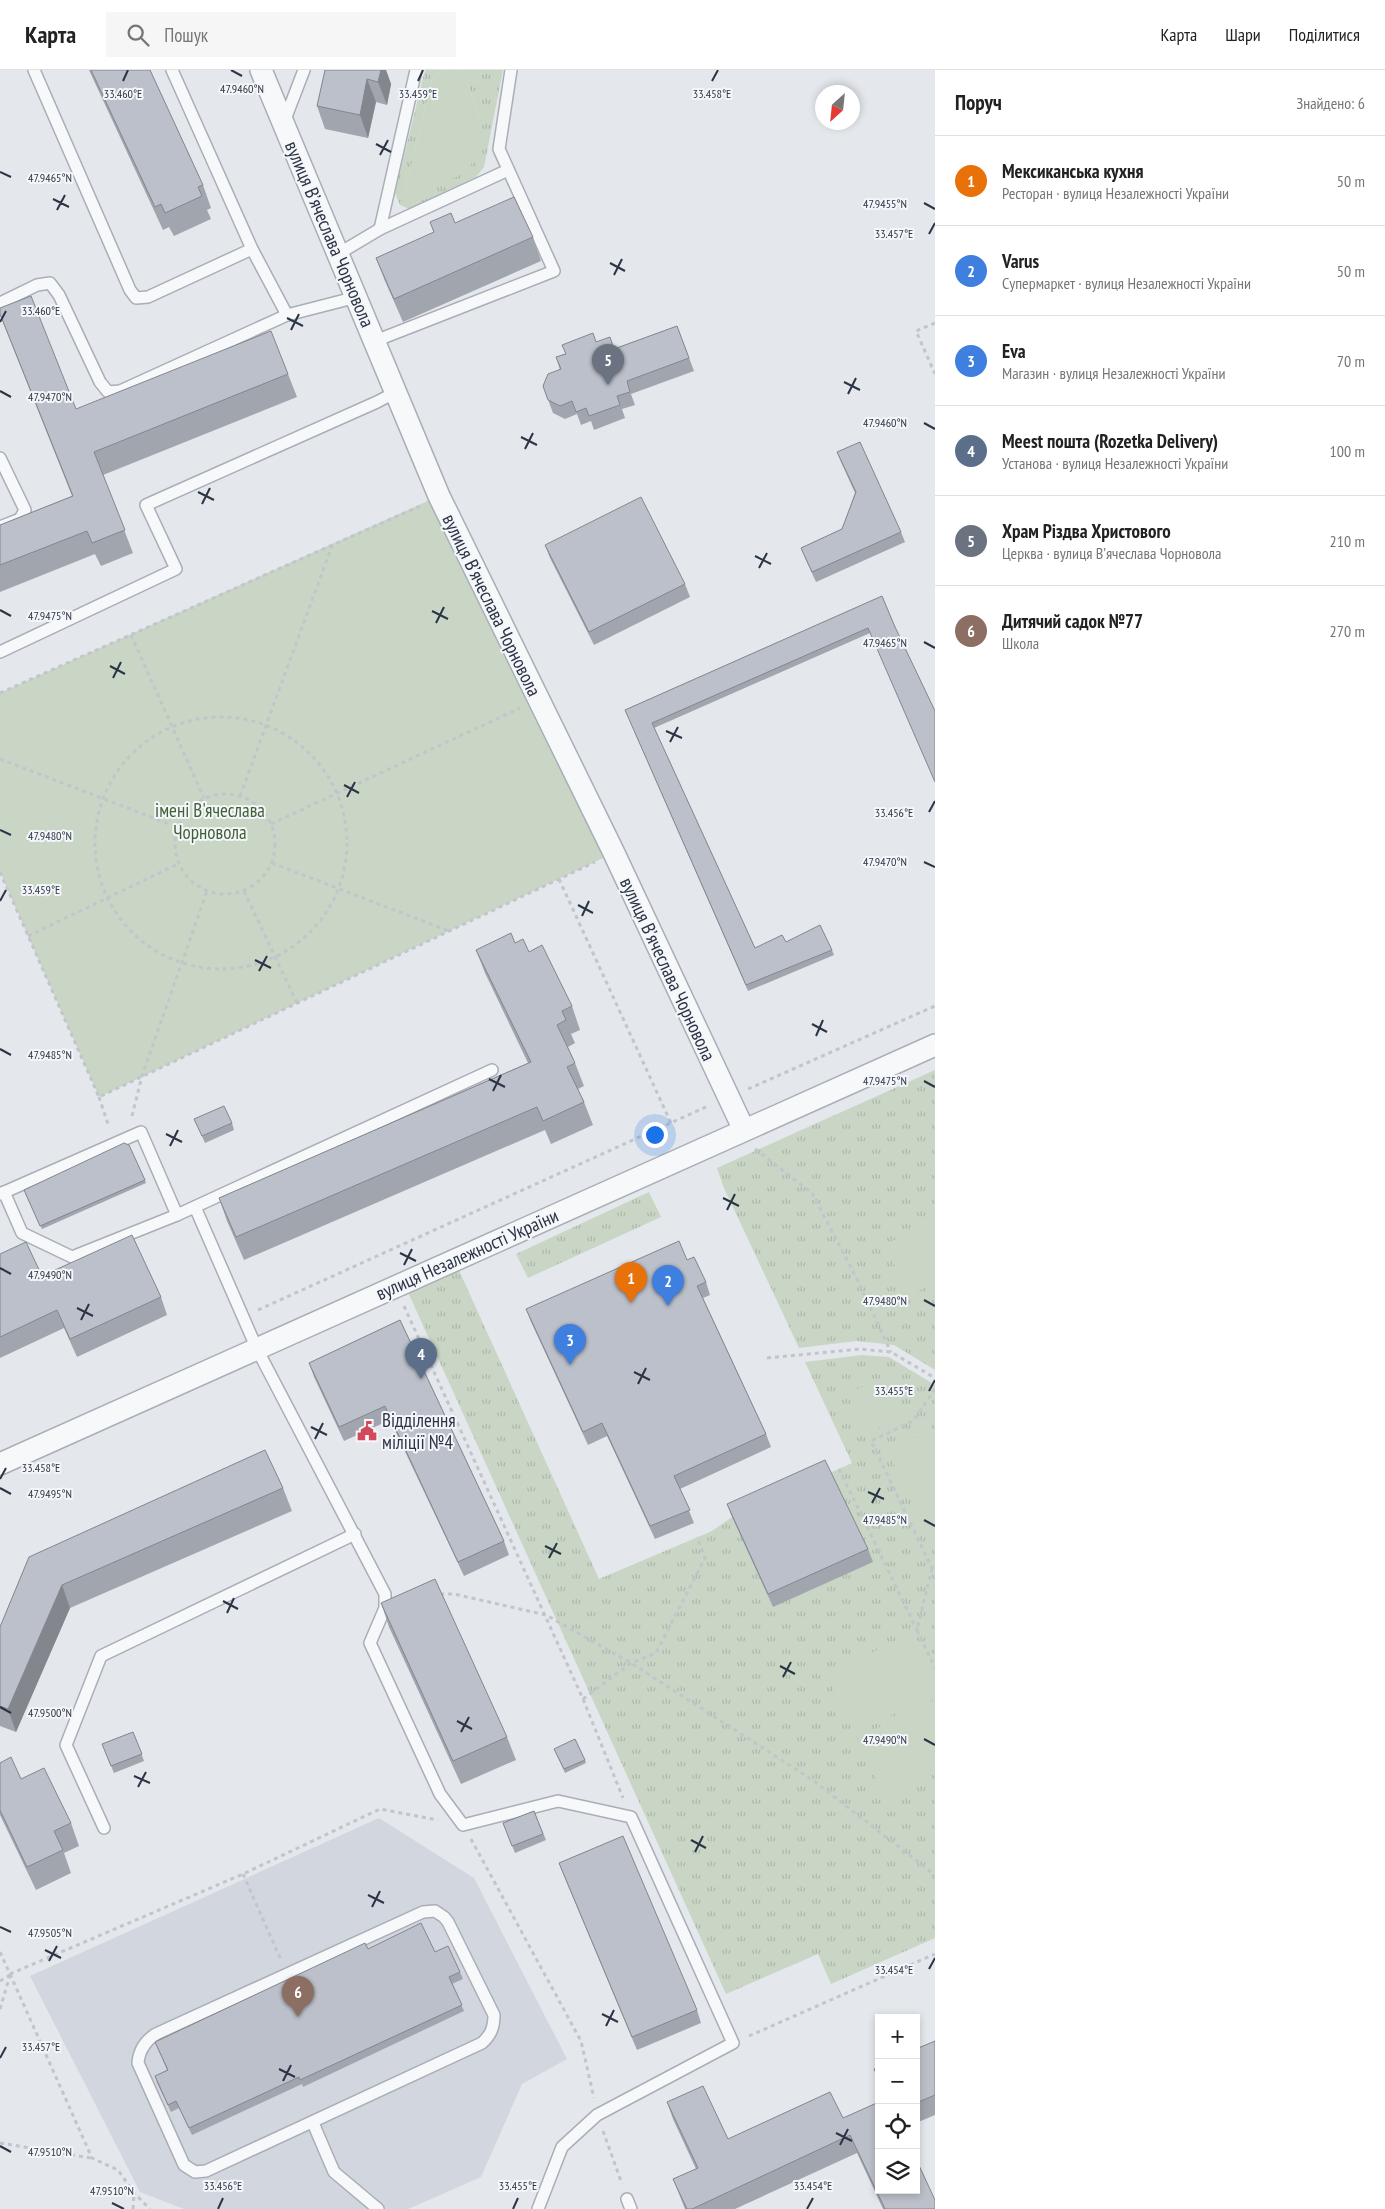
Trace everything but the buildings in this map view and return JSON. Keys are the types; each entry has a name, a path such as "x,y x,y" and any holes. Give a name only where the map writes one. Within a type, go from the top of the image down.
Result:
{"street":[{"name":"вулиця Вʼячеслава Чорновола","path":"261,70 439,496 612,851 748,1138"},
{"name":"вулиця Незалежності України","path":"0,1464 395,1286 748,1138 935,1044"}],"lane":[{"path":"34,70 130,290 136,298 148,297 252,249"},
{"path":"172,70 252,249 287,315"},
{"path":"284,124 304,70"},
{"path":"380,229 416,70"},
{"path":"375,342 554,271 499,149 511,70"},
{"path":"338,254 380,229 508,170"},
{"path":"0,303 37,284 50,283 59,295 100,382 108,392 120,391 287,315 356,298"},
{"path":"0,652 176,570 146,505 396,392"},
{"path":"0,458 25,510 20,519 0,527"},
{"path":"177,1215 141,1132 2,1193 22,1233 72,1257 177,1215 195,1207 492,1070"},
{"path":"195,1207 257,1349 385,1594 385,1608 370,1643 440,1794 463,1825 558,1801 631,1817 733,2043 597,2115 562,2147 538,2209"},
{"path":"104,1828 66,1745 101,1656 355,1534"},
{"path":"435,1911 448,1922 494,2015 492,2030 482,2044 313,2123 206,2171 195,2172 184,2165 138,2063 142,2047 148,2039 156,2034 424,1912 435,1911"},
{"path":"313,2123 334,2172 378,2209"}],"path":[{"path":"935,323 916,331 935,374"},
{"path":"0,693 439,496"},
{"path":"240,796 332,545"},
{"path":"131,635 204,798"},
{"path":"271,824 538,698"},
{"path":"219,717 244,720 267,726 289,737 309,753 329,778 336,793 344,816 347,841 346,865 339,888 328,910 313,929 295,945 274,958 236,968 209,969 183,963 152,948 139,938 127,926 108,898 98,870 95,841 104,797 112,779 124,763 145,743 171,727 195,720 219,717"},
{"path":"0,759 104,797 178,827"},
{"path":"216,794 240,796 258,806 271,824 275,843 272,863 261,880 244,891 219,894 207,891 193,883 178,864 174,846 178,827 188,810 204,798 216,794"},
{"path":"99,1097 603,858 612,851"},
{"path":"272,863 449,931"},
{"path":"28,936 178,864"},
{"path":"0,872 99,1097 114,1143"},
{"path":"559,879 671,1123"},
{"path":"126,1139 142,1076 207,891"},
{"path":"244,891 274,958 297,1003"},
{"path":"244,1316 728,1097 935,1006"},
{"path":"748,1138 812,1193 855,1275 891,1352"},
{"path":"395,1286 546,1615 583,1699 631,1817"},
{"path":"766,1358 860,1349 891,1352 935,1378"},
{"path":"917,1630 934,1567 871,1441 912,1421 935,1389"},
{"path":"839,1469 935,1668"},
{"path":"583,1699 631,1663 656,1653 705,1558 697,1538"},
{"path":"434,1594 454,1594 546,1615 631,1663 814,1781 935,1875"},
{"path":"0,1982 10,1974 242,1874 380,1809 463,1825 582,2041 597,2115 629,2204"},
{"path":"242,1874 288,1975"},
{"path":"0,1952 92,2158"},
{"path":"733,2043 935,1954"},
{"path":"0,2009 10,1974"},
{"path":"0,2143 92,2158 118,2170 134,2193 150,2209"},
{"path":"133,2209 134,2193"}],"shaded area":[{"path":"379,1818 474,1878 567,2059 522,2084 481,2177 408,2209 184,2209 140,2192 30,1976"}],"green space":[{"path":"426,70 448,70 433,76 405,191 481,119 462,70 503,70 484,167 476,177 409,209 400,205 395,193"},
{"path":"448,70 462,70 481,119 470,171 411,196 405,191 433,76"},
{"name":"імені В'ячеслава Чорновола","path":"439,496 613,851 603,858 99,1097 0,872 0,693"},
{"path":"935,1070 935,1370 894,1345 856,1341 799,1348 724,1188 717,1168"},
{"path":"649,1192 661,1217 528,1278 516,1254"},
{"path":"935,1222 935,1284 908,1295 885,1244"},
{"path":"457,1266 599,1579 712,1531 732,1517 852,1463 805,1362 862,1355 889,1357 935,1385 935,1938 831,1984 818,1954 726,1994 407,1290"},
{"path":"889,1374 908,1415 866,1434 847,1394"},
{"path":"935,1430 935,1552 888,1452"},
{"path":"912,1633 935,1679 935,1694 855,1733 826,1675"},
{"path":"935,1700 935,1774 885,1797 857,1738"}],"place":[{"name":"Храм Різдва Христового","path":"608,385"},
{"name":"Мексиканська кухня","path":"631,1303"},
{"name":"Varus","path":"668,1306"},
{"name":"Eva","path":"570,1365"},
{"name":"Meest пошта (Rozetka Delivery)","path":"421,1379"},
{"name":"Відділення міліції №4","path":"367,1431"},
{"name":"Дитячий садок №77","path":"298,2017"}]}
